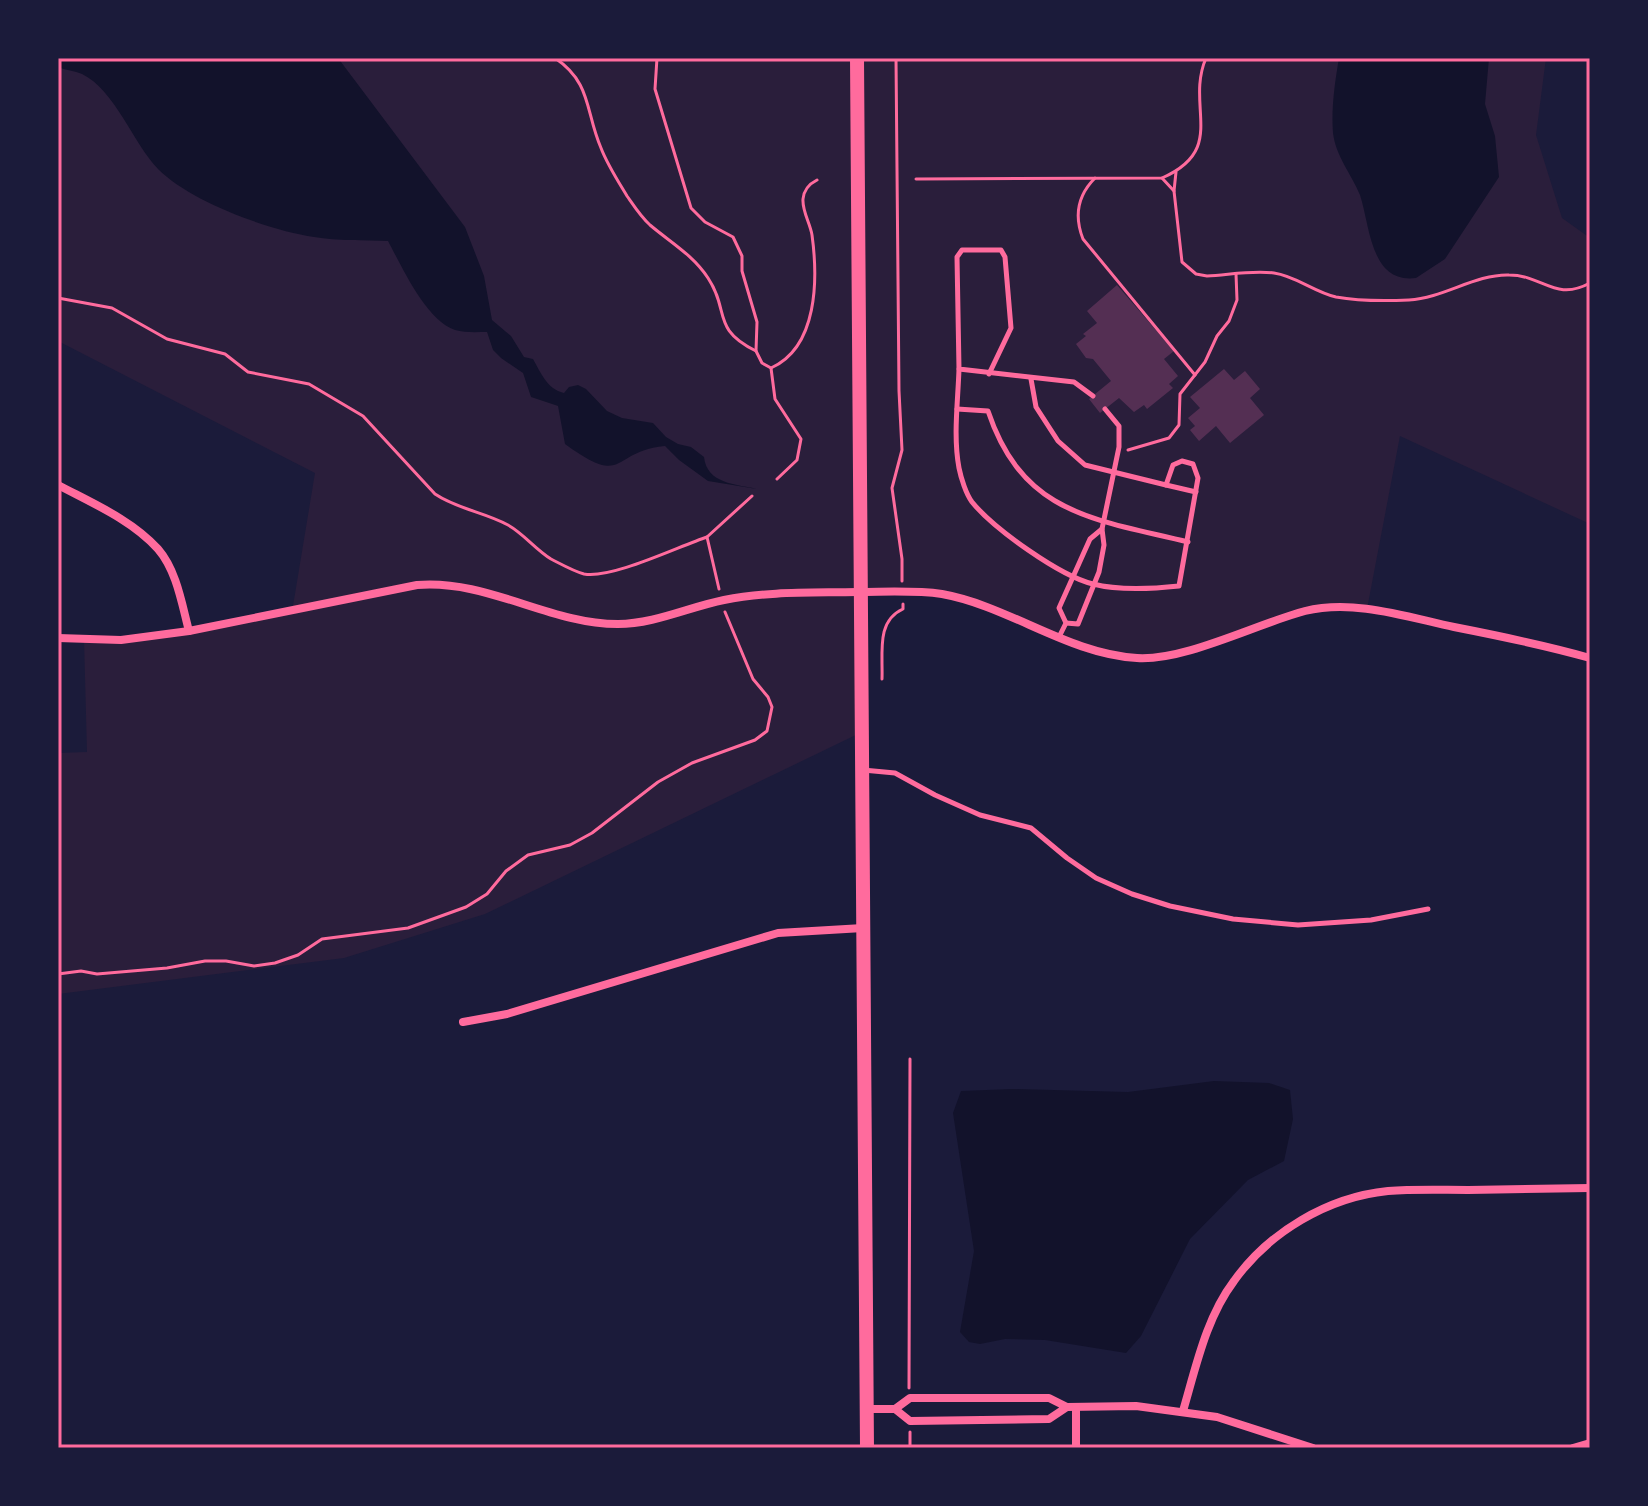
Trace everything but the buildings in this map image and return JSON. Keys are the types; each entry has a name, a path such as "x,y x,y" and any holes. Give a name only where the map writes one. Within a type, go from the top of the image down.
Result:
{"main road":[{"path":"857,58 867,1448"}],"street":[{"path":"58,485 119,517 159,550 177,586 189,631"},
{"path":"58,638 121,640 189,631 433,584 462,587 563,616 621,624 754,595 860,592 938,594 970,600 1112,655 1137,658 1160,658 1306,611 1350,608 1411,617 1590,658"},
{"path":"463,1022 507,1014 778,933 863,928"},
{"path":"1183,1411 1203,1341 1233,1281 1257,1253 1313,1214 1339,1203 1389,1191 1590,1188"},
{"path":"866,1409 895,1409 910,1398 1049,1398 1071,1407 1136,1406 1217,1417 1313,1448"},
{"path":"895,1409 910,1421 1049,1419 1071,1407"},
{"path":"1071,1407 1076,1448"},
{"path":"1573,1448 1590,1443"}],"lane":[{"path":"989,374 1011,328 1005,257 1001,250 962,250 957,257 959,468 970,500 1006,535 1075,578 1094,585 1144,589 1179,586 1198,478 1193,464 1182,461 1173,465 1166,485"},
{"path":"959,369 1074,382 1093,396"},
{"path":"1031,379 1036,407 1058,441 1085,465 1196,492"},
{"path":"957,409 988,411 996,436 1026,480 1069,511 1188,542"},
{"path":"1066,623 1078,624 1094,585 1104,545 1102,529 1115,474 1119,426 1105,409"},
{"path":"1066,623 1059,608 1090,539 1102,529"},
{"path":"1059,637 1066,623"},
{"path":"862,770 895,773 980,815 1031,828 1096,878 1170,906 1233,919 1298,925 1371,920 1428,909"}],"path":[{"path":"555,58 576,76 581,85 588,98 600,147 638,212 648,224 694,259 716,292 724,325 731,334 756,351"},
{"path":"657,58 655,89 691,208 705,222 733,237 742,256 742,271 757,322 756,351 762,363 771,368"},
{"path":"882,679 883,633 888,619 903,609 902,559 892,488 902,450 896,58"},
{"path":"916,179 1162,178 1176,172 1197,148 1203,136 1199,86 1206,58"},
{"path":"1176,172 1174,191 1182,262 1196,274 1272,273 1294,278 1336,297 1411,300 1439,295 1505,274 1524,277 1560,291 1578,289 1590,283"},
{"path":"1095,178 1086,187 1076,213 1083,239 1195,375"},
{"path":"1162,178 1174,191"},
{"path":"771,368 784,362 793,352 812,316 812,234 803,197 808,186 817,180"},
{"path":"1126,450 1169,438 1179,425 1180,394 1195,375 1237,300 1236,274"},
{"path":"58,298 112,308 167,339 225,354 248,372 309,384 363,416 446,502 496,518 516,530 548,557 585,574 615,571 707,537 752,496"},
{"path":"771,368 775,399 801,439 797,460 777,479"},
{"path":"58,974 125,972 205,961 254,966 298,955 322,939 408,928 466,907 487,894 506,871 528,855 570,845 592,833 658,782 692,763 755,740 767,731 772,707 753,679 722,600 707,537"},
{"path":"910,1059 910,1398"},
{"path":"910,1421 910,1448"}],"shaded area":[{"path":"58,58 1546,58 1536,135 1562,218 1590,238 1590,524 1400,436 1367,609 1327,608 1160,658 1112,655 938,594 861,592 862,732 485,914 344,958 58,994 58,753 87,752 84,639 121,640 292,612 315,473 58,341"},
{"path":"58,58 338,58 465,227 484,276 492,320 511,336 524,357 533,359 549,384 564,393 569,387 578,385 586,389 607,411 622,418 653,423 666,437 691,447 704,457 706,466 717,478 757,489 708,481 665,446 647,449 609,466 585,457 565,444 558,406 531,397 523,373 493,350 487,332 455,330 434,316 416,292 388,241 332,239 295,233 231,213 190,193 158,169 104,92 82,74 58,67"},
{"path":"1339,58 1489,58 1485,104 1495,136 1499,177 1445,259 1416,278 1389,272 1381,262 1374,250 1360,195 1337,150 1333,114"},
{"path":"1214,1081 1269,1083 1290,1090 1293,1119 1284,1161 1248,1180 1190,1239 1141,1336 1126,1353 1045,1340 969,1342 960,1332 974,1251 953,1113 961,1091 1128,1092"}]}
